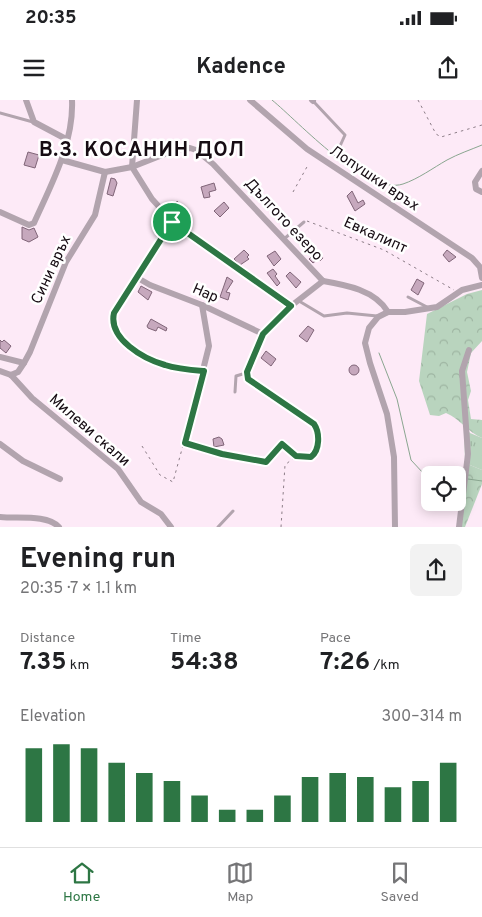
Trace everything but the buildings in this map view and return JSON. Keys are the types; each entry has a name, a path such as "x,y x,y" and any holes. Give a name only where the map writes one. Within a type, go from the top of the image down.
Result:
{"street":[{"path":"26,100 34,122 66,139"},
{"path":"0,212 29,225 33,224 62,160 72,110 72,100"},
{"path":"137,100 132,167 152,199 172,222 291,306"},
{"name":"Лопушки връх","path":"250,100 307,149 472,258 480,267 482,278"},
{"name":"Дългото езеро","path":"62,160 105,172 132,167 175,150 196,150 214,164 323,280"},
{"path":"482,171 475,182 476,190 482,192"},
{"name":"Сини връх","path":"11,375 18,372 24,363 40,332 66,262 95,214 105,172"},
{"path":"172,222 112,318 117,334 129,345 156,362 180,369 204,371"},
{"name":"Нар","path":"136,277 150,285 202,305 263,334"},
{"path":"311,457 315,454 318,439 317,429 314,424 260,389 248,379 247,372 263,334 291,306 323,280 353,287 381,303 388,312"},
{"path":"395,527 394,457 387,414 370,363 366,343 370,328 378,316 388,312 430,309 445,303 458,293 482,285"},
{"path":"190,422 209,346 202,305"},
{"path":"460,527 468,454 462,371 469,350"},
{"path":"0,357 24,363"},
{"path":"0,371 11,375"},
{"name":"Милеви скали","path":"11,375 32,398 118,469 141,502 161,514 171,527"},
{"path":"0,444 23,461 60,479"},
{"path":"2,518 35,523 52,520 59,527"}],"lane":[{"path":"312,101 346,135 340,146"},
{"path":"0,113 34,122"},
{"path":"284,240 304,222"},
{"path":"408,297 430,309"},
{"path":"299,300 324,316 347,313 378,316"},
{"path":"235,392 236,376 247,372"},
{"path":"218,527 233,511"}],"path":[{"path":"418,100 436,134 441,137 482,125"},
{"path":"293,192 308,165"},
{"name":"Евкалипт","path":"304,222 310,221 384,250 458,293"},
{"path":"142,446 160,475 173,482 190,422"},
{"path":"185,443 222,454 266,462 282,444 296,456 311,457"},
{"path":"281,527 285,465 296,456"}],"green space":[{"path":"482,290 482,341 471,353 467,372 471,391 468,400 471,419 482,420 482,438 446,413 439,416 430,415 419,381 427,314 467,294"},
{"path":"464,426 470,433 482,438 482,470 465,463"},
{"path":"465,463 482,470 482,484 465,527 460,527 461,511 466,511"}],"waterway":[{"path":"272,100 334,155 371,179 388,185 409,182 451,158 482,145"},
{"path":"379,353 397,399 411,460 421,471"},
{"path":"468,479 482,481"}],"district":[{"name":"В.З. КОСАНИН ДОЛ","path":"142,151"}],"route":[{"path":"172,222 190,237 291,306 263,334 247,372 248,379 260,389 314,424 317,429 318,439 315,454 311,457 296,456 288,446 282,444 277,447 266,462 222,454 185,443 204,371 180,369 156,362 129,345 117,334 112,318 114,313 172,222"}]}
